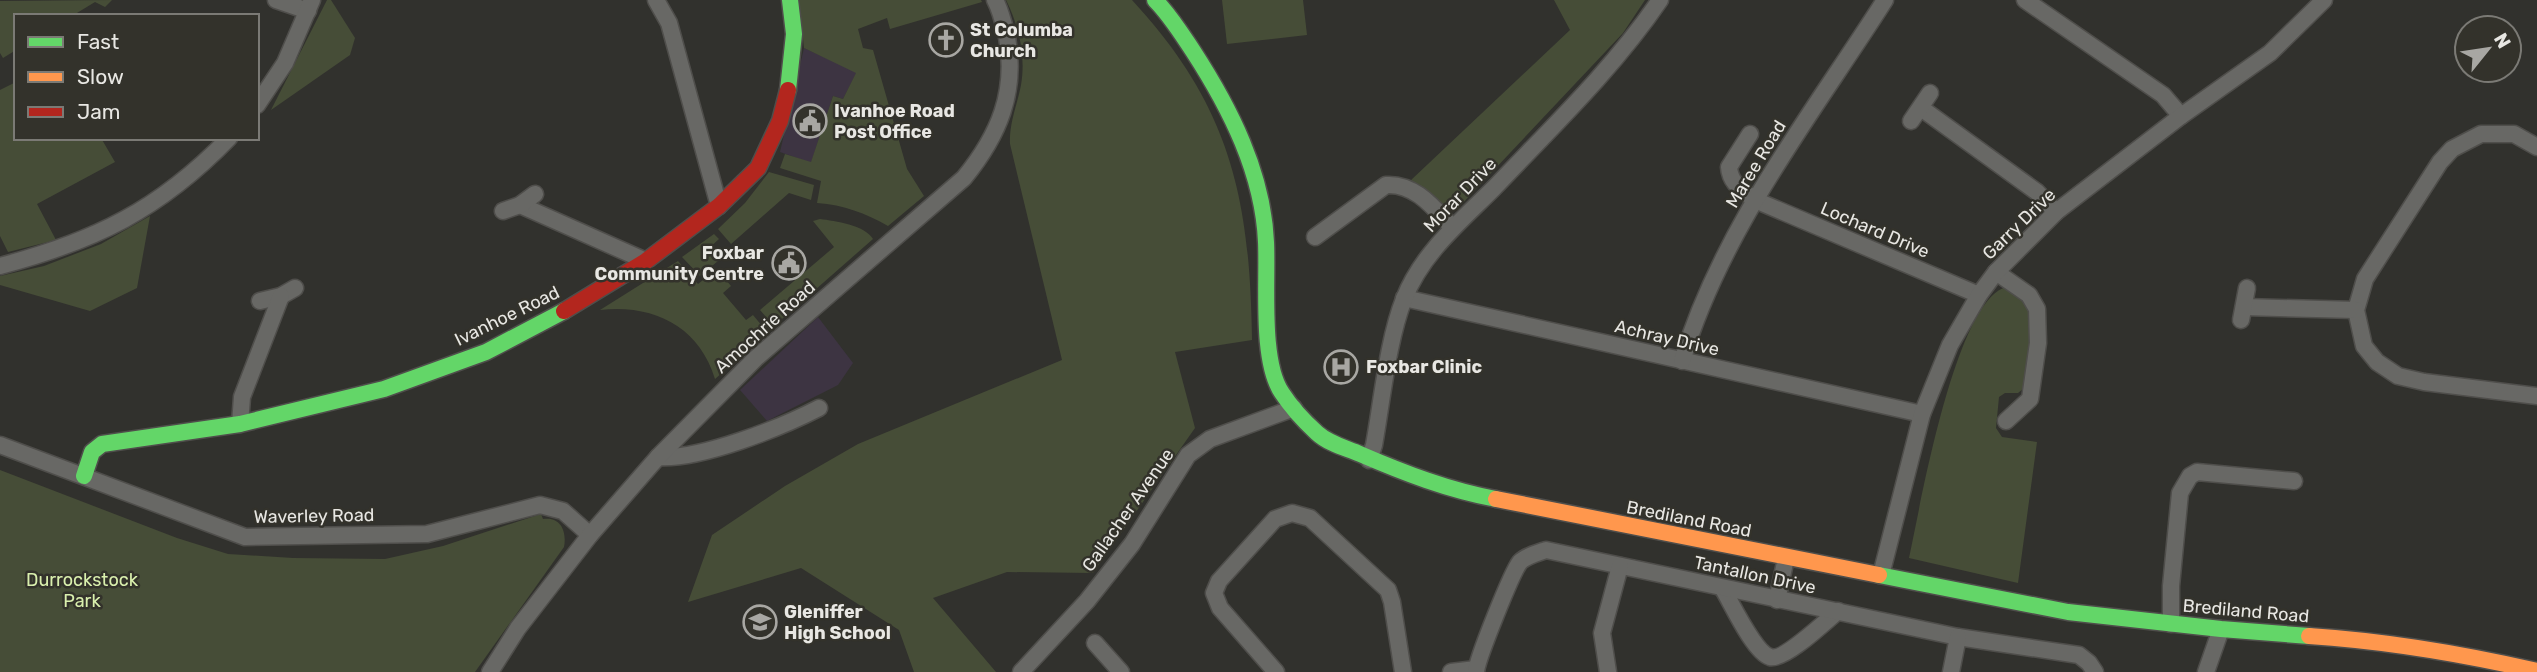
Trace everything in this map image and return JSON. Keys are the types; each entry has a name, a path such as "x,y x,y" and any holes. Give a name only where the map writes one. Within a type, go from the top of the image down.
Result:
{"street":[{"path":"259,102 285,63 310,6 276,0"},
{"path":"656,0 669,23 719,206"},
{"name":"Ivanhoe Road","path":"84,476 92,452 102,444 240,424 384,389 486,352 582,301 646,261 719,206 758,168 780,121 792,61 794,34 790,0"},
{"name":"Amochrie Road","path":"490,672 518,628 590,535 658,457 756,358 964,178 984,154 999,124 1010,89 1010,56 1006,32 995,0"},
{"name":"Brediland Road","path":"1155,0 1167,12 1214,83 1240,132 1256,184 1266,238 1269,359 1281,392 1318,434 1369,460 1466,493 2068,612 2221,629 2340,638 2489,660 2537,671"},
{"name":"Morar Drive","path":"1369,460 1404,298 1425,259 1452,228 1591,87 1660,0"},
{"name":"Maree Road","path":"1682,361 1694,320 1755,200 1885,0"},
{"path":"2025,0 2163,95 2181,116"},
{"name":"Garry Drive","path":"1881,575 1922,414 1950,345 1979,295 1996,272 2056,212 2181,116 2270,53 2324,0"},
{"path":"1930,93 1916,114 2037,192 2056,212"},
{"path":"2537,147 2514,134 2493,133 2481,134 2452,149 2440,162 2365,279 2356,310 2358,327 2370,356 2398,376 2424,382 2537,396"},
{"path":"1750,134 1729,167 1729,173 1732,181 1755,200"},
{"path":"0,266 55,252 120,223 157,201 202,166 227,140"},
{"path":"1315,237 1374,192 1386,185 1398,184 1415,191 1452,228"},
{"path":"503,211 520,205 535,194"},
{"name":"Lochard Drive","path":"1755,200 1979,295"},
{"path":"520,205 646,261"},
{"path":"1996,272 2029,295 2036,309 2038,343 2031,399 2006,421"},
{"path":"2247,288 2243,314 2356,310"},
{"path":"240,424 242,397 288,292 260,301"},
{"name":"Achray Drive","path":"1404,298 1922,414"},
{"path":"658,457 674,458 746,439 819,408"},
{"name":"Gallacher Avenue","path":"1021,672 1087,601 1132,544 1188,455 1210,439 1294,408"},
{"name":"Waverley Road","path":"0,445 245,537 427,534 540,505 563,511 590,535"},
{"path":"2171,624 2171,586 2180,494 2190,476 2197,472 2294,481"},
{"path":"1276,672 1220,608 1214,593 1219,581 1275,519 1292,513 1310,518 1388,590 1403,672"},
{"name":"Tantallon Drive","path":"1476,671 1520,562 1546,550 1958,638 2079,655 2095,672"},
{"path":"1777,600 1786,558"},
{"path":"1608,672 1602,632 1620,566"},
{"path":"1723,589 1752,639 1762,652 1770,657 1777,657 1791,649 1838,611"},
{"path":"2206,672 2221,629"},
{"path":"1951,672 1958,638"},
{"path":"1095,643 1121,672"},
{"path":"1451,672 1476,671"}],"shaded area":[{"path":"804,48 857,72 843,99 833,96 811,163 780,152"},
{"path":"818,317 853,363 838,385 767,421 740,390"}],"green space":[{"path":"112,0 105,7 95,2 75,14 14,14 14,51 3,58 0,53 0,1"},
{"path":"327,0 331,0 355,38 350,55 271,110"},
{"path":"799,0 982,2 890,29 887,18 858,29 863,48 873,50 907,169 924,196 888,226 854,210 817,203 821,181 780,168 785,154 811,162 833,96 843,99 856,73 804,48"},
{"path":"1006,0 1132,0 1165,40 1192,78 1213,117 1228,157 1239,198 1246,242 1252,340 1175,352 1195,428 1093,573 1007,572 933,598 996,672 914,672 899,630 801,568 688,602 712,535 785,486 858,444 1062,360 1010,144 1023,63 1018,31"},
{"path":"1222,0 1303,0 1307,35 1227,44"},
{"path":"1554,0 1645,0 1623,33 1459,207 1448,209 1410,181 1570,30"},
{"path":"14,83 14,140 102,140 115,162 37,204 56,240 8,252 0,236 0,90"},
{"path":"769,172 814,185 811,200 789,193 731,244 718,229 745,203"},
{"path":"150,216 137,288 90,311 0,285 0,276 44,266 101,244"},
{"path":"820,219 857,227 873,239 774,326 760,310 834,247 813,221"},
{"path":"714,234 719,239 708,249 718,261 700,276 682,257"},
{"path":"678,261 698,284 717,269 731,286 723,293 746,320 753,315 768,333 715,379 698,345 686,332 671,322 638,311 600,310"},
{"path":"2006,287 2018,293 2025,303 2029,316 2030,346 2024,388 2018,393 2005,393 1999,397 1996,428 2002,437 2037,442 2018,583 1909,558 1942,409 1956,366 1971,328 1988,301"},
{"name":"Durrockstock Park","path":"0,470 177,538 228,554 385,559 443,546 541,514 543,519 554,520 561,526 565,536 564,547 475,672 0,672"}],"traffic: fast":[{"path":"788,90 794,34 790,0"},
{"path":"1155,0 1175,24 1220,95 1251,166 1264,216 1266,321 1270,362 1282,393 1312,429 1332,443 1426,480 1496,499"},
{"path":"84,476 92,452 102,444 240,424 384,389 486,352 564,311"},
{"path":"1879,575 2068,612 2309,636"}],"traffic: slow":[{"path":"1496,499 1879,575"},
{"path":"2309,636 2424,649 2537,671"}],"traffic: jam":[{"path":"564,311 646,261 719,206 758,168 780,121 788,90"}],"place":[{"name":"St Columba Church","path":"946,40"},
{"name":"Ivanhoe Road Post Office","path":"810,121"},
{"name":"Foxbar Community Centre","path":"789,263"},
{"name":"Foxbar Clinic","path":"1341,367"},
{"name":"Gleniffer High School","path":"760,622"}]}
